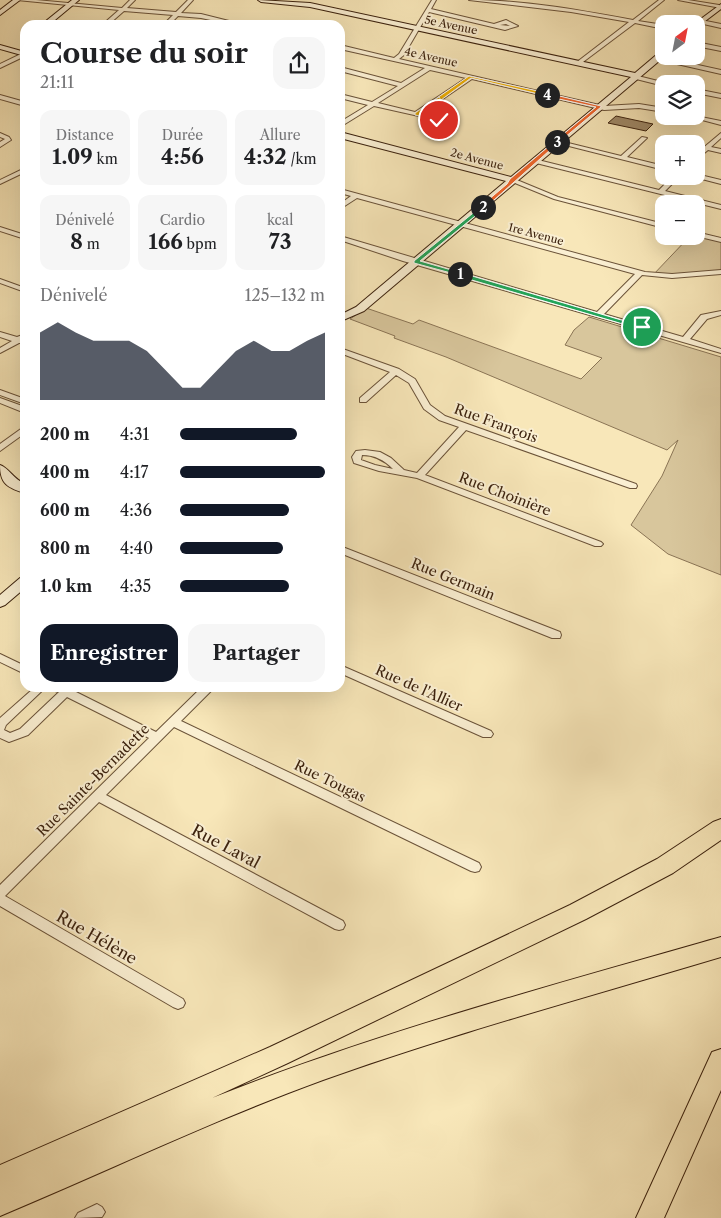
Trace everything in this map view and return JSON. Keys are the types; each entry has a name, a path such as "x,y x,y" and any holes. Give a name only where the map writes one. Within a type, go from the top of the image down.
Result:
{"highway":[{"path":"0,1179 279,1055 578,912 664,866 721,828"},
{"path":"0,1202 190,1120 323,1068 417,1037 721,947"},
{"path":"650,1218 721,1061"}],"street":[{"path":"0,13 18,0 73,2 123,9 201,16 219,20"},
{"path":"111,20 133,0"},
{"path":"171,20 191,0"},
{"name":"5e Avenue","path":"261,0 305,4 579,63 655,81"},
{"path":"396,60 434,0"},
{"path":"472,0 562,9 655,26"},
{"path":"579,63 662,0"},
{"path":"680,0 720,6"},
{"path":"52,20 73,2"},
{"path":"705,18 720,6"},
{"path":"427,10 496,25"},
{"path":"705,25 721,26"},
{"path":"705,45 721,48"},
{"path":"0,47 17,48 20,50"},
{"name":"4e Avenue","path":"345,48 599,107 639,106 655,109"},
{"path":"0,66 20,56"},
{"path":"345,316 360,309 411,260 509,185 512,180 556,142 655,61"},
{"path":"695,65 721,72"},
{"path":"345,122 429,68"},
{"path":"345,70 402,85"},
{"path":"417,114 470,77"},
{"path":"705,93 721,96"},
{"path":"0,97 20,103"},
{"path":"345,97 439,120"},
{"path":"705,119 721,123"},
{"path":"0,135 8,140 0,145"},
{"path":"707,148 721,135"},
{"name":"2e Avenue","path":"345,136 488,173 512,180 556,198 655,224"},
{"path":"622,158 644,138"},
{"path":"556,142 655,166"},
{"path":"707,148 721,151"},
{"path":"534,161 721,207"},
{"path":"0,182 20,172"},
{"path":"488,173 496,185 494,189"},
{"path":"705,178 721,182"},
{"path":"458,223 502,182 512,180"},
{"path":"660,192 667,185"},
{"name":"1re Avenue","path":"345,192 640,273 672,276 721,272"},
{"path":"345,203 356,195"},
{"path":"0,224 20,230"},
{"path":"0,229 20,235"},
{"path":"705,236 721,240"},
{"path":"345,240 721,351"},
{"path":"599,315 640,273"},
{"path":"0,275 20,281"},
{"path":"0,281 20,288"},
{"path":"685,340 704,318 721,313"},
{"path":"0,334 20,341"},
{"path":"0,351 20,341"},
{"name":"Rue François","path":"345,352 396,370 412,381 427,407 442,418 633,486"},
{"path":"363,400 396,370"},
{"path":"0,392 20,400"},
{"path":"0,400 20,408"},
{"path":"419,476 464,427"},
{"path":"0,448 20,433"},
{"path":"0,454 20,440"},
{"path":"0,469 11,483 20,487"},
{"name":"Rue Choinière","path":"401,472 419,476 598,544"},
{"path":"0,486 20,496"},
{"name":"Rue Germain","path":"345,553 556,635"},
{"path":"0,602 20,585"},
{"path":"0,658 20,668"},
{"name":"Rue de l'Allier","path":"345,671 487,734"},
{"path":"0,728 1,723 36,692"},
{"path":"0,733 9,738 24,732 60,692"},
{"path":"69,692 158,737"},
{"name":"Rue Sainte-Bernadette","path":"0,893 203,692"},
{"name":"Rue Tougas","path":"172,722 475,867"},
{"name":"Rue Laval","path":"98,796 339,926"},
{"name":"Rue Hélène","path":"0,900 178,1003"},
{"path":"83,1218 97,1212"}],"shaded area":[{"path":"705,236 721,240 721,273 652,276 681,245 705,245"},
{"path":"366,308 413,324 419,320 581,379 602,358 565,345 574,330 589,317 721,357 721,575 668,554 631,525 662,476 678,440 667,450 446,357 350,319"}],"building":[{"path":"616,116 653,124 646,131 608,123"}],"route":[{"path":"439,120 417,114 470,77 599,107 416,262 642,327"}]}
